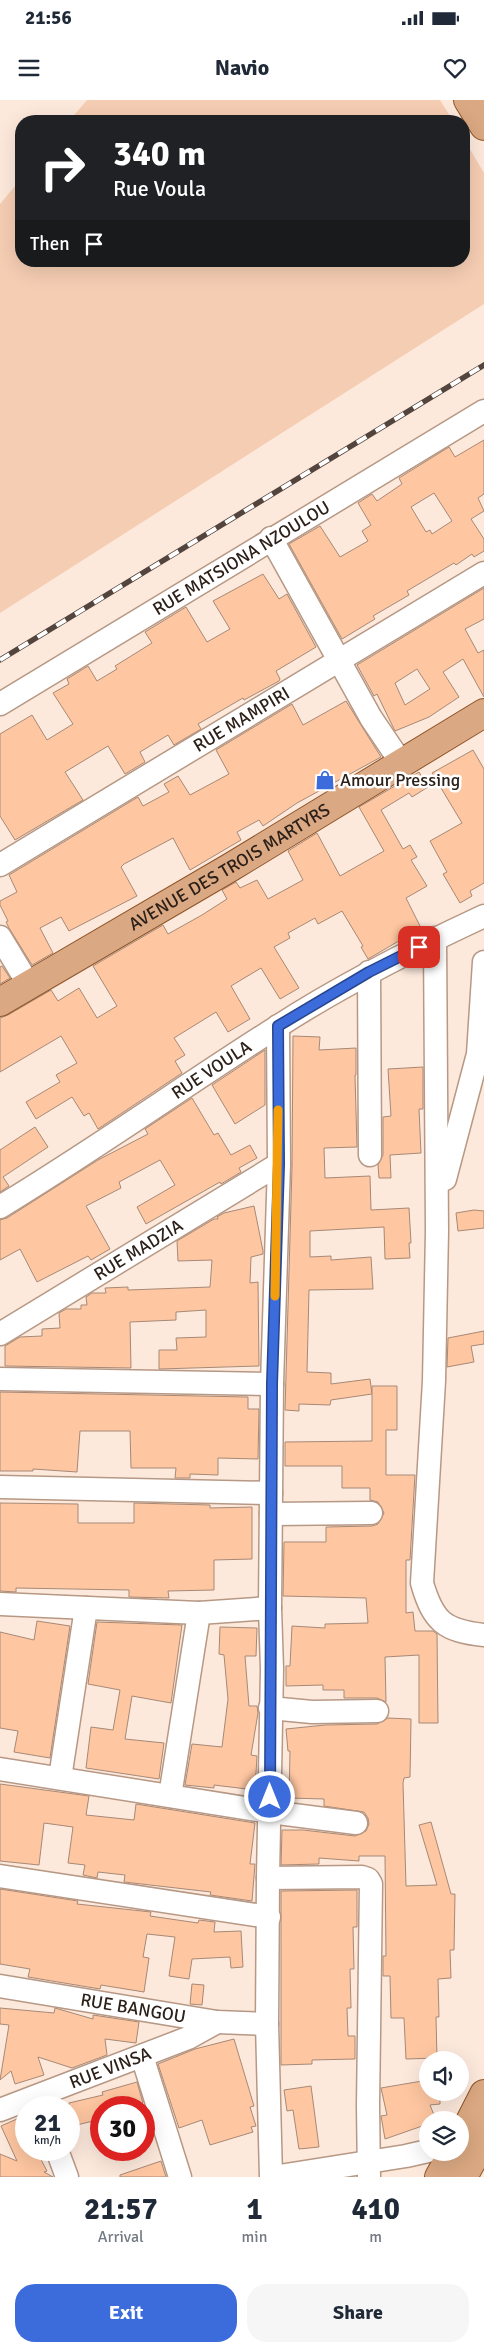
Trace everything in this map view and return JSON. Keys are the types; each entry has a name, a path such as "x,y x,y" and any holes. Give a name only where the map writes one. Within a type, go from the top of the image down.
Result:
{"main road":[{"path":"468,100 484,126"},
{"name":"AVENUE DES TROIS MARTYRS","path":"0,1002 402,764 484,713"},
{"path":"463,2177 484,2094"},
{"path":"439,2177 470,2148"}],"street":[{"name":"RUE MATSIONA NZOULOU","path":"0,704 270,538 484,410"},
{"path":"270,538 371,718 402,764"},
{"name":"RUE MAMPIRI","path":"0,865 484,572"},
{"name":"RUE VOULA","path":"0,1207 50,1177 278,1026 369,972 435,938 484,916"},
{"path":"0,937 29,985"},
{"path":"435,938 437,1211 434,1381 422,1583 427,1602 435,1616 443,1624 465,1633 484,1636"},
{"path":"437,1211 478,1054 484,962"},
{"path":"369,972 370,1155"},
{"path":"278,1026 279,1164 272,1384 270,1608 272,1669 268,1878 268,2024 272,2177 369,2170 419,2154"},
{"name":"RUE MADZIA","path":"0,1334 279,1164"},
{"path":"0,1379 272,1384"},
{"path":"0,1487 271,1504 371,1513"},
{"path":"0,1604 199,1613 270,1608"},
{"path":"60,1778 86,1608"},
{"path":"170,1796 199,1613"},
{"path":"270,1708 312,1712 377,1711"},
{"path":"0,1769 270,1812 356,1823"},
{"path":"0,1876 269,1917"},
{"path":"268,1878 362,1877 368,1879 371,1884 369,2170"},
{"name":"RUE BANGOU","path":"0,1986 217,2022 268,2024"},
{"name":"RUE VINSA","path":"50,2096 188,2038 217,2022"},
{"path":"142,2056 180,2177"},
{"name":"RUE VINSA","path":"0,2110 15,2107"},
{"path":"61,2161 67,2177"}],"shaded area":[{"path":"87,100 440,100 449,115 74,115"},
{"path":"470,149 484,173 484,304 0,613 0,204 15,186 15,267 470,267"}],"building":[{"path":"484,440 484,494 478,498 484,511 471,519 484,539 484,551 474,557 472,554 456,565 454,563 407,591 409,595 373,616 375,619 342,639 289,544 320,526 340,557 368,541 362,531 371,525 358,503 372,494 377,501 402,484 399,478 449,447 455,457","holes":["434,493 452,521 432,534 430,530 426,532 411,507"]},
{"path":"263,574 279,599 287,594 316,647 276,671 280,679 279,681 244,700 243,698 198,724 201,729 174,745 168,735 140,752 145,762 125,774 108,746 65,772 83,800 15,840 0,816 0,734 32,715 47,740 73,724 53,693 69,684 67,679 88,666 97,681 117,669 115,666 152,643 145,632 186,607 207,642 230,629 213,601"},
{"path":"484,588 484,619 465,629 478,653 484,650 484,697 463,659 443,672 459,697 429,717 395,731 377,694 374,696 357,665","holes":["417,669 430,689 405,705 395,683"]},
{"path":"346,701 381,757 297,803 263,826 259,820 237,832 241,840 190,870 173,838 124,864 121,867 137,896 69,931 61,917 40,928 53,953 32,965 9,928 6,922 8,921 0,905 0,901 17,892 9,875 138,797 143,806 169,792 164,784 178,776 190,795 229,774 216,750 292,704 303,725"},
{"path":"473,750 484,769 484,883 470,891 472,896 460,903 443,874 447,872 430,841 462,823 432,773"},
{"path":"419,772 428,787 412,797 409,793 381,810 403,849 410,845 417,857 411,860 427,886 406,898 421,928 368,959 361,947 363,946 342,911 318,924 315,918 288,933 290,938 274,947 299,988 280,999 261,968 231,986 250,1019 228,1032 216,1012 174,1038 185,1055 175,1061 182,1073 98,1129 89,1113 84,1116 72,1097 36,1119 26,1102 60,1082 56,1075 77,1063 61,1036 0,1072 0,1018 51,990 58,1001 79,988 97,1018 117,1006 93,966 163,925 168,934 202,915 227,899 222,890 236,882 240,888 257,880 268,899 303,880 288,851 317,833 340,876 384,851 359,807"},
{"path":"2,966 10,978 0,984 0,967"},
{"path":"293,1036 320,1037 319,1050 356,1048 357,1147 324,1148 325,1178 370,1176 371,1210 409,1208 411,1243 409,1243 410,1258 385,1259 384,1227 310,1231 310,1257 331,1256 331,1260 371,1257 373,1289 309,1290 307,1372 331,1373 331,1384 370,1379 372,1394 331,1400 330,1405 299,1404 299,1411 285,1410 292,1168"},
{"path":"265,1050 265,1105 235,1124 212,1085"},
{"path":"423,1067 423,1109 419,1109 421,1153 390,1155 391,1178 379,1178 378,1165 383,1155 383,1117 391,1116 388,1069"},
{"path":"192,1098 214,1135 218,1133 231,1155 250,1145 257,1158 239,1168 241,1172 221,1184 220,1182 146,1224 137,1207 175,1185 160,1160 119,1182 121,1188 86,1206 110,1249 91,1260 88,1256 37,1282 20,1249 0,1260 0,1220 7,1218 98,1160 148,1134 145,1129"},
{"path":"35,1127 48,1147 3,1177 9,1186 0,1192 0,1150"},
{"path":"254,1206 263,1251 263,1254 251,1257 250,1283 258,1282 259,1366 159,1369 159,1350 177,1350 176,1338 206,1337 206,1310 176,1312 176,1320 130,1322 131,1368 5,1366 5,1346 20,1337 42,1336 42,1329 60,1328 59,1313 66,1309 81,1309 81,1305 87,1305 86,1297 92,1293 106,1293 105,1288 128,1287 128,1290 210,1287 212,1260 178,1261 177,1241 214,1219 218,1219 217,1217 224,1213"},
{"path":"474,1210 484,1211 484,1228 458,1231 456,1213"},
{"path":"484,1331 484,1344 471,1346 474,1362 447,1367 448,1338"},
{"path":"372,1386 397,1386 397,1430 386,1430 386,1475 415,1475 410,1560 406,1560 406,1613 413,1612 415,1631 433,1631 437,1634 438,1723 419,1723 419,1655 385,1657 386,1702 377,1698 344,1698 344,1690 323,1690 323,1685 286,1686 286,1666 290,1666 292,1626 325,1628 325,1624 368,1623 366,1598 283,1596 284,1542 326,1542 326,1527 372,1526 378,1524 384,1513 378,1502 370,1500 370,1488 342,1488 342,1466 285,1466 285,1442 372,1441"},
{"path":"0,1392 248,1397 248,1409 259,1409 258,1459 218,1458 218,1475 190,1474 190,1478 175,1478 176,1468 131,1468 130,1431 80,1431 77,1472 33,1469 33,1471 0,1471"},
{"path":"0,1503 78,1504 78,1523 134,1523 134,1503 210,1505 210,1508 252,1507 252,1559 214,1560 214,1590 168,1591 169,1598 129,1597 129,1590 16,1588 16,1592 0,1591"},
{"path":"37,1621 70,1626 50,1758 14,1752 18,1731 0,1728 0,1632 34,1640"},
{"path":"97,1622 182,1625 171,1703 132,1696 125,1739 164,1743 159,1779 86,1768 91,1727 113,1730 120,1690 88,1684"},
{"path":"220,1627 257,1628 256,1656 245,1656 249,1706 257,1706 258,1713 251,1755 257,1756 255,1790 214,1785 214,1788 185,1785 192,1744 222,1747 228,1699 224,1655 219,1654"},
{"path":"388,1718 411,1719 410,1777 404,1778 403,1783 406,1886 437,1885 419,1825 431,1822 451,1894 455,1894 454,1950 450,1950 451,1978 438,1979 439,2017 436,2017 437,2051 419,2051 419,2059 406,2059 404,2018 391,2018 390,1976 383,1976 383,1956 386,1956 385,1856 359,1856 359,1861 319,1858 319,1864 281,1865 282,1830 303,1830 355,1836 366,1831 369,1824 364,1812 324,1806 324,1799 289,1798 290,1751 288,1751 286,1729 325,1725 377,1724"},
{"path":"0,1784 89,1796 86,1815 134,1820 136,1804 255,1823 250,1864 255,1864 252,1901 210,1895 211,1892 124,1882 125,1875 98,1872 97,1878 83,1875 85,1865 68,1863 73,1827 44,1823 39,1865 0,1861"},
{"path":"0,1889 78,1901 77,1904 151,1912 150,1916 198,1923 199,1920 215,1922 214,1932 241,1931 243,1967 231,1968 230,1957 192,1959 189,1979 169,1976 175,1937 147,1934 143,1957 149,1958 144,1992 101,1985 100,1989 28,1977 30,1969 0,1964"},
{"path":"357,1890 357,1927 353,1927 354,1969 350,1969 351,2008 347,2008 348,2036 355,2036 355,2059 312,2060 312,2064 281,2065 281,1891"},
{"path":"192,1984 204,1985 202,2005 190,2004"},
{"path":"0,2008 54,2013 55,2008 93,2019 93,2015 139,2022 136,2043 105,2039 107,2055 72,2068 38,2057 44,2075 15,2084 11,2071 0,2080 9,2025 0,2024"},
{"path":"234,2039 254,2106 250,2107 256,2126 251,2127 253,2132 210,2145 202,2120 179,2128 158,2064 195,2049"},
{"path":"137,2082 141,2096 99,2096 103,2095 102,2092"},
{"path":"419,2082 419,2101 440,2101 440,2104 430,2105 432,2111 419,2111 419,2127 385,2139 381,2116 387,2115 381,2088"},
{"path":"311,2086 319,2147 299,2149 293,2110 287,2111 284,2090"},
{"path":"90,2098 90,2122 80,2124 80,2100"},
{"path":"15,2120 15,2157 1,2126"},
{"path":"0,2154 15,2161 42,2161 47,2171 44,2172 53,2177 0,2177"},
{"path":"161,2161 166,2177 120,2177 120,2175"}],"railway":[{"path":"0,660 484,365"}],"slow traffic":[{"path":"275,1296 279,1164 278,1110"}],"place":[{"name":"Amour Pressing","path":"325,780"}],"route":[{"path":"270,1797 272,1384 279,1164 278,1026 369,972 419,947"}]}
